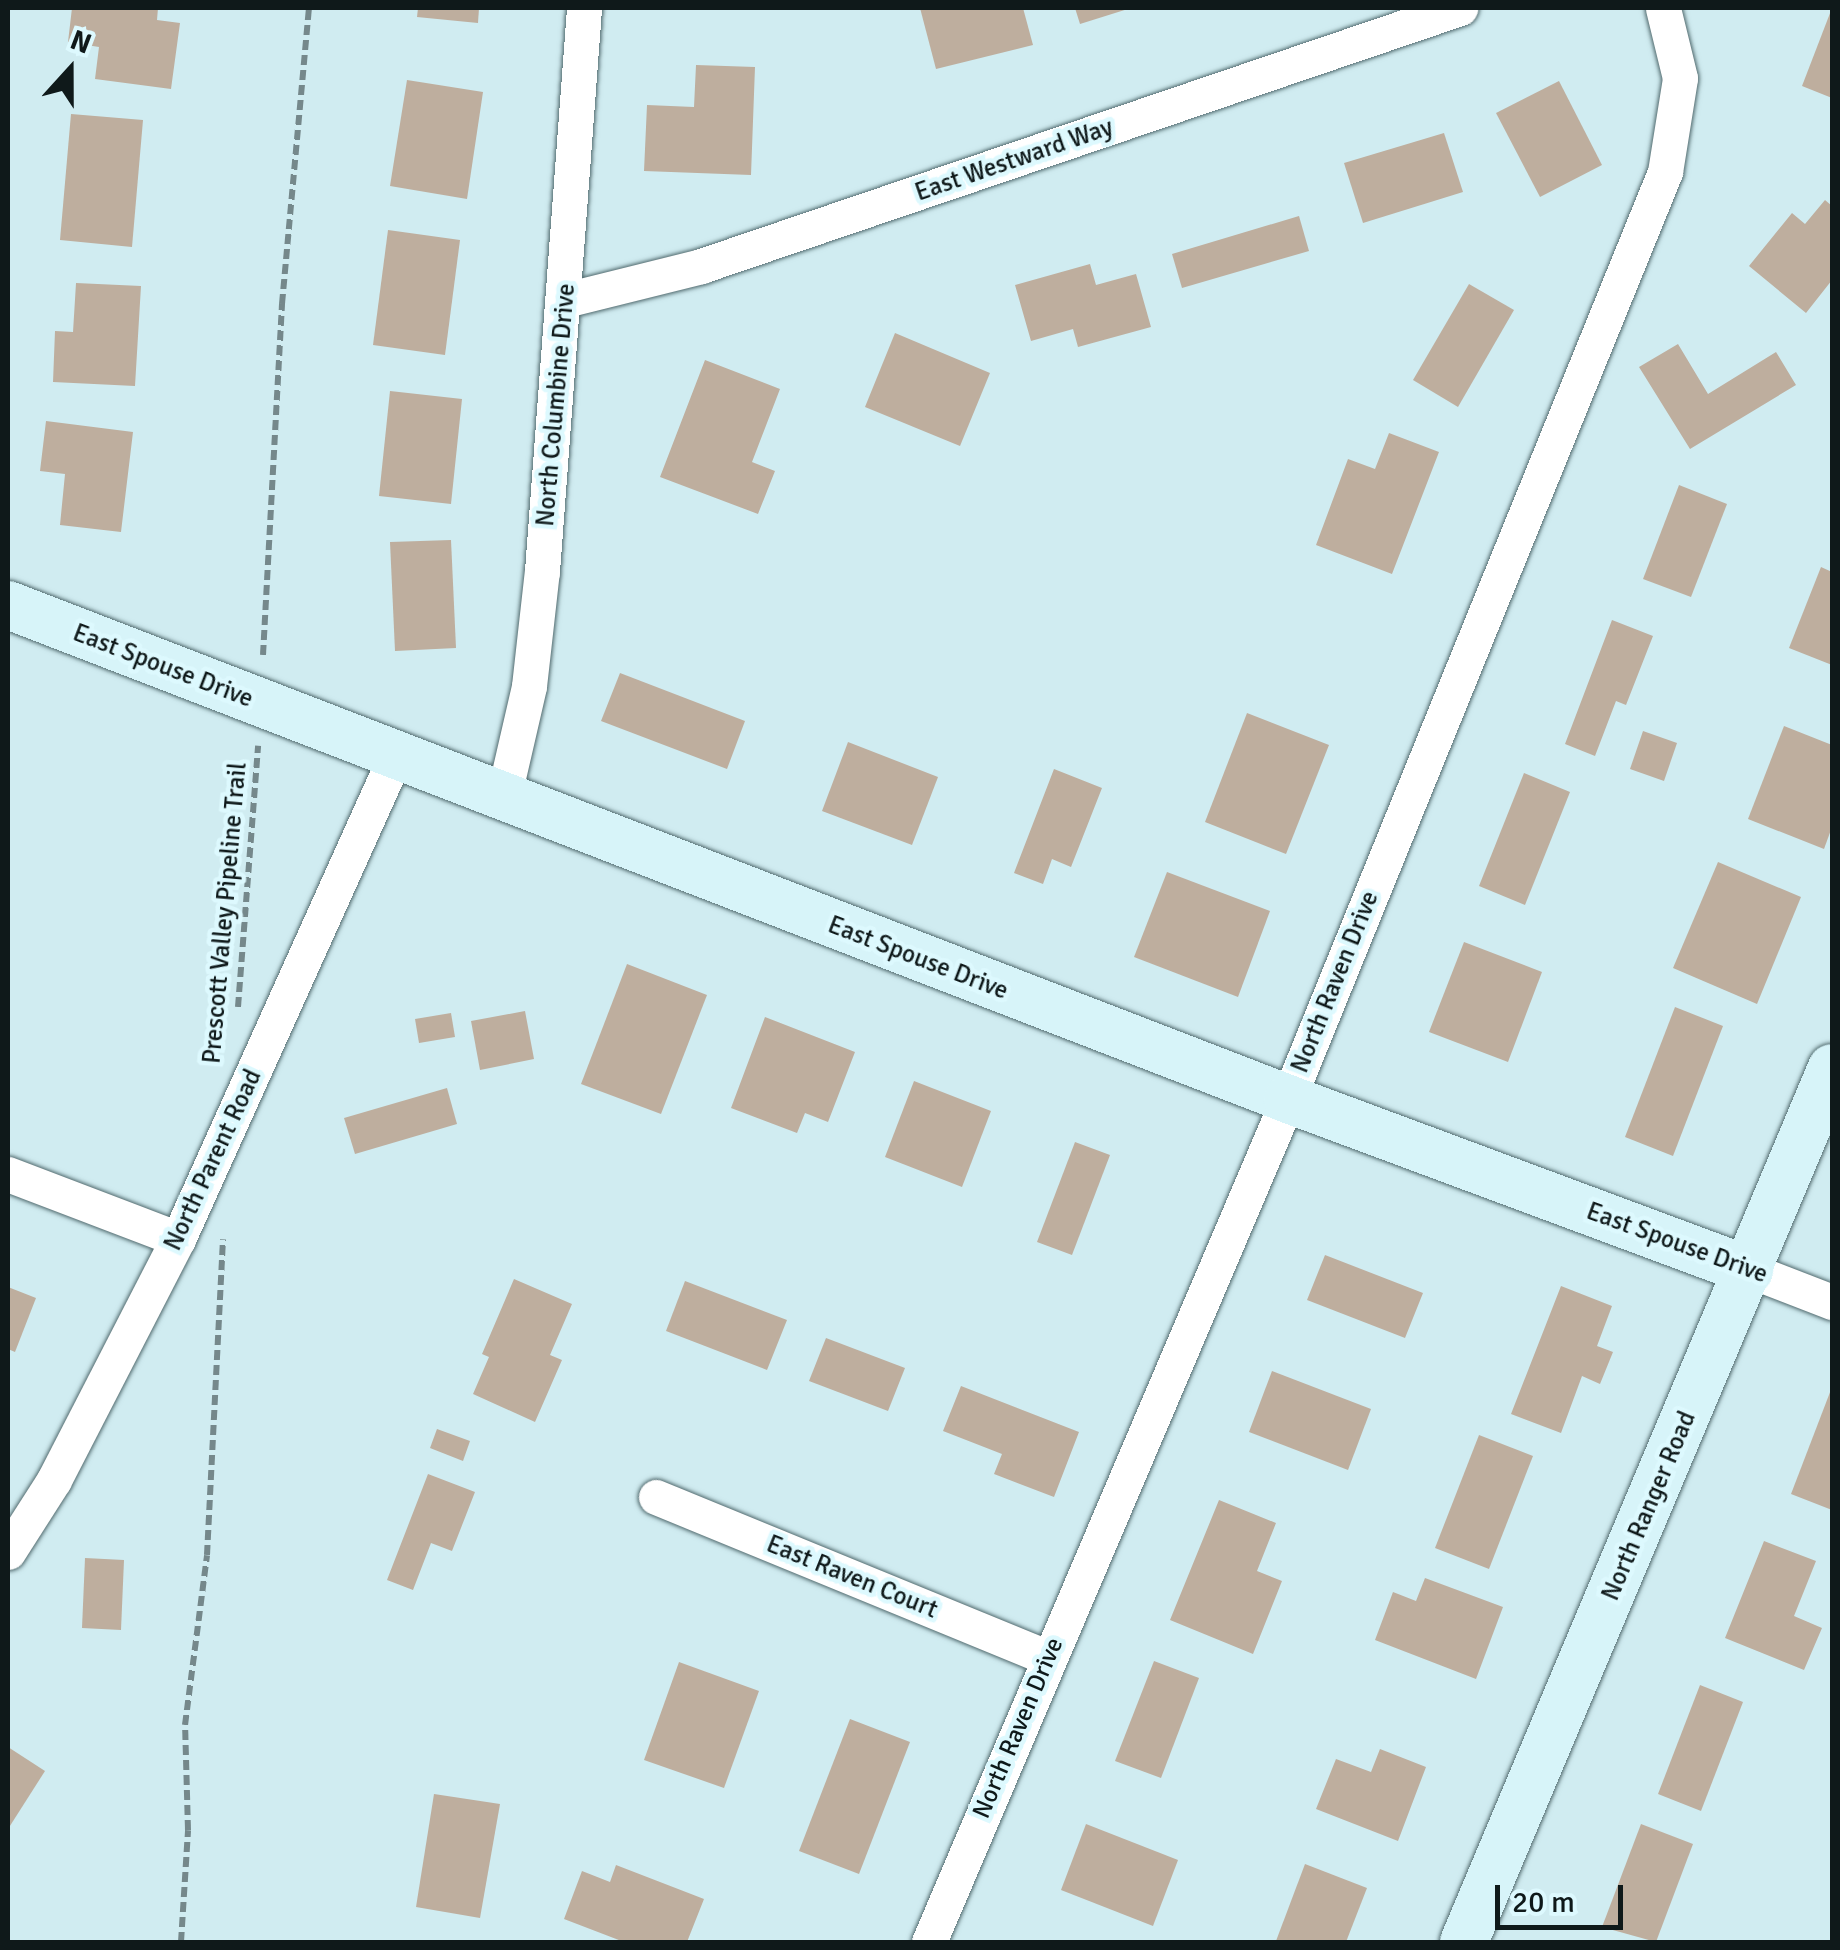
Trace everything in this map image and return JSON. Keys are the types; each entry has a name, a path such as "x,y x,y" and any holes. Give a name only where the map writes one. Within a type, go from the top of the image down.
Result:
{"street":[{"name":"North Columbine Drive","path":"502,799 529,686 565,300 584,8"},
{"name":"East Westward Way","path":"565,300 701,266 1460,8"},
{"name":"North Raven Drive","path":"929,1942 1047,1657 1288,1099 1665,172 1680,78 1663,8"},
{"name":"East Spouse Drive","path":"8,605 502,799 1832,1302"},
{"name":"North Parent Road","path":"8,1552 54,1480 178,1239 395,757"},
{"name":"North Ranger Road","path":"1464,1942 1832,1068"},
{"path":"8,1174 178,1239"},
{"name":"East Raven Court","path":"656,1497 1047,1657"}],"path":[{"name":"Prescott Valley Pipeline Trail","path":"237,1012 262,704 282,304 309,8"},
{"path":"180,1942 188,1830 184,1725 207,1555 223,1225"}],"building":[{"path":"72,8 158,8 157,20 180,23 171,89 95,79 99,47 68,42"},
{"path":"418,8 479,8 478,23 417,17"},
{"path":"920,8 1023,8 1033,45 936,69"},
{"path":"1075,8 1131,8 1080,24"},
{"path":"1832,8 1832,98 1802,86"},
{"path":"696,65 755,67 751,175 644,171 647,105 694,107"},
{"path":"407,80 483,92 467,199 390,186"},
{"path":"1559,81 1602,165 1540,197 1496,113"},
{"path":"71,114 143,120 132,247 60,240"},
{"path":"1444,133 1463,192 1363,223 1344,163"},
{"path":"1825,200 1832,206 1832,280 1806,313 1749,266 1792,213 1805,224"},
{"path":"1299,216 1309,251 1182,288 1172,254"},
{"path":"388,230 460,240 445,355 373,345"},
{"path":"1090,264 1096,285 1136,274 1151,327 1078,347 1073,329 1031,341 1015,285"},
{"path":"76,283 141,286 135,386 53,382 55,331 73,332"},
{"path":"1469,284 1514,310 1458,407 1413,380"},
{"path":"895,333 990,373 960,446 865,407"},
{"path":"1678,344 1708,394 1776,352 1796,385 1690,449 1639,367"},
{"path":"705,360 780,389 752,462 775,471 758,514 660,477"},
{"path":"390,391 462,399 451,504 379,496"},
{"path":"46,421 133,432 121,532 60,525 65,474 40,471"},
{"path":"1389,433 1439,452 1392,574 1316,545 1348,459 1375,469"},
{"path":"1679,485 1727,504 1691,597 1643,579"},
{"path":"451,540 456,648 395,651 390,542"},
{"path":"1821,567 1832,572 1832,665 1789,648"},
{"path":"1612,620 1653,636 1626,705 1616,701 1595,756 1565,744"},
{"path":"620,673 745,721 727,769 601,721"},
{"path":"1247,713 1329,745 1286,854 1205,822"},
{"path":"1784,726 1832,745 1832,827 1824,849 1748,819"},
{"path":"1643,731 1677,743 1664,781 1630,769"},
{"path":"848,742 938,777 912,845 822,811"},
{"path":"1054,769 1102,788 1071,867 1052,859 1043,884 1014,873"},
{"path":"1524,773 1570,792 1525,905 1479,886"},
{"path":"1718,862 1801,897 1757,1004 1673,968"},
{"path":"1167,872 1270,911 1238,997 1134,957"},
{"path":"1464,942 1542,972 1508,1062 1429,1032"},
{"path":"627,964 707,995 661,1114 581,1084"},
{"path":"1675,1007 1723,1026 1673,1156 1625,1137"},
{"path":"525,1011 534,1059 480,1070 471,1021"},
{"path":"451,1013 455,1037 419,1043 415,1019"},
{"path":"765,1017 855,1052 828,1122 805,1113 797,1133 731,1108"},
{"path":"914,1081 991,1111 962,1187 885,1157"},
{"path":"447,1088 457,1124 355,1154 344,1118"},
{"path":"1075,1142 1110,1155 1072,1255 1037,1242"},
{"path":"1325,1255 1423,1293 1405,1338 1307,1300"},
{"path":"514,1279 572,1304 550,1355 562,1360 535,1422 473,1394 489,1357 482,1354"},
{"path":"685,1281 787,1320 767,1370 666,1331"},
{"path":"1561,1286 1612,1306 1597,1346 1613,1352 1600,1384 1582,1376 1561,1433 1511,1414"},
{"path":"8,1287 36,1298 15,1352 8,1349"},
{"path":"826,1338 905,1368 888,1411 809,1381"},
{"path":"1272,1371 1371,1409 1348,1470 1249,1432"},
{"path":"961,1386 1079,1432 1054,1497 994,1474 1002,1454 943,1431"},
{"path":"1832,1387 1832,1510 1791,1494"},
{"path":"437,1429 470,1441 463,1461 430,1448"},
{"path":"1479,1435 1533,1456 1489,1569 1435,1548"},
{"path":"428,1474 475,1492 452,1551 431,1543 413,1590 387,1580"},
{"path":"1219,1500 1276,1523 1257,1571 1282,1581 1253,1654 1170,1620"},
{"path":"1764,1541 1816,1561 1794,1616 1822,1628 1804,1670 1725,1638"},
{"path":"85,1558 124,1560 121,1630 82,1628"},
{"path":"1425,1578 1503,1607 1476,1679 1375,1640 1393,1592 1416,1601"},
{"path":"1154,1661 1199,1678 1161,1778 1115,1761"},
{"path":"679,1662 759,1691 724,1788 644,1760"},
{"path":"1700,1685 1743,1702 1701,1811 1658,1794"},
{"path":"850,1719 910,1742 859,1874 799,1851"},
{"path":"8,1747 45,1771 8,1829"},
{"path":"1380,1749 1426,1767 1398,1841 1316,1809 1336,1759 1371,1772"},
{"path":"434,1794 500,1804 480,1918 416,1907"},
{"path":"1086,1824 1178,1860 1153,1926 1061,1890"},
{"path":"1641,1824 1693,1844 1656,1942 1602,1927"},
{"path":"1305,1864 1367,1888 1346,1942 1276,1941"},
{"path":"616,1865 704,1899 687,1942 624,1942 564,1919 582,1871 610,1882"}]}
